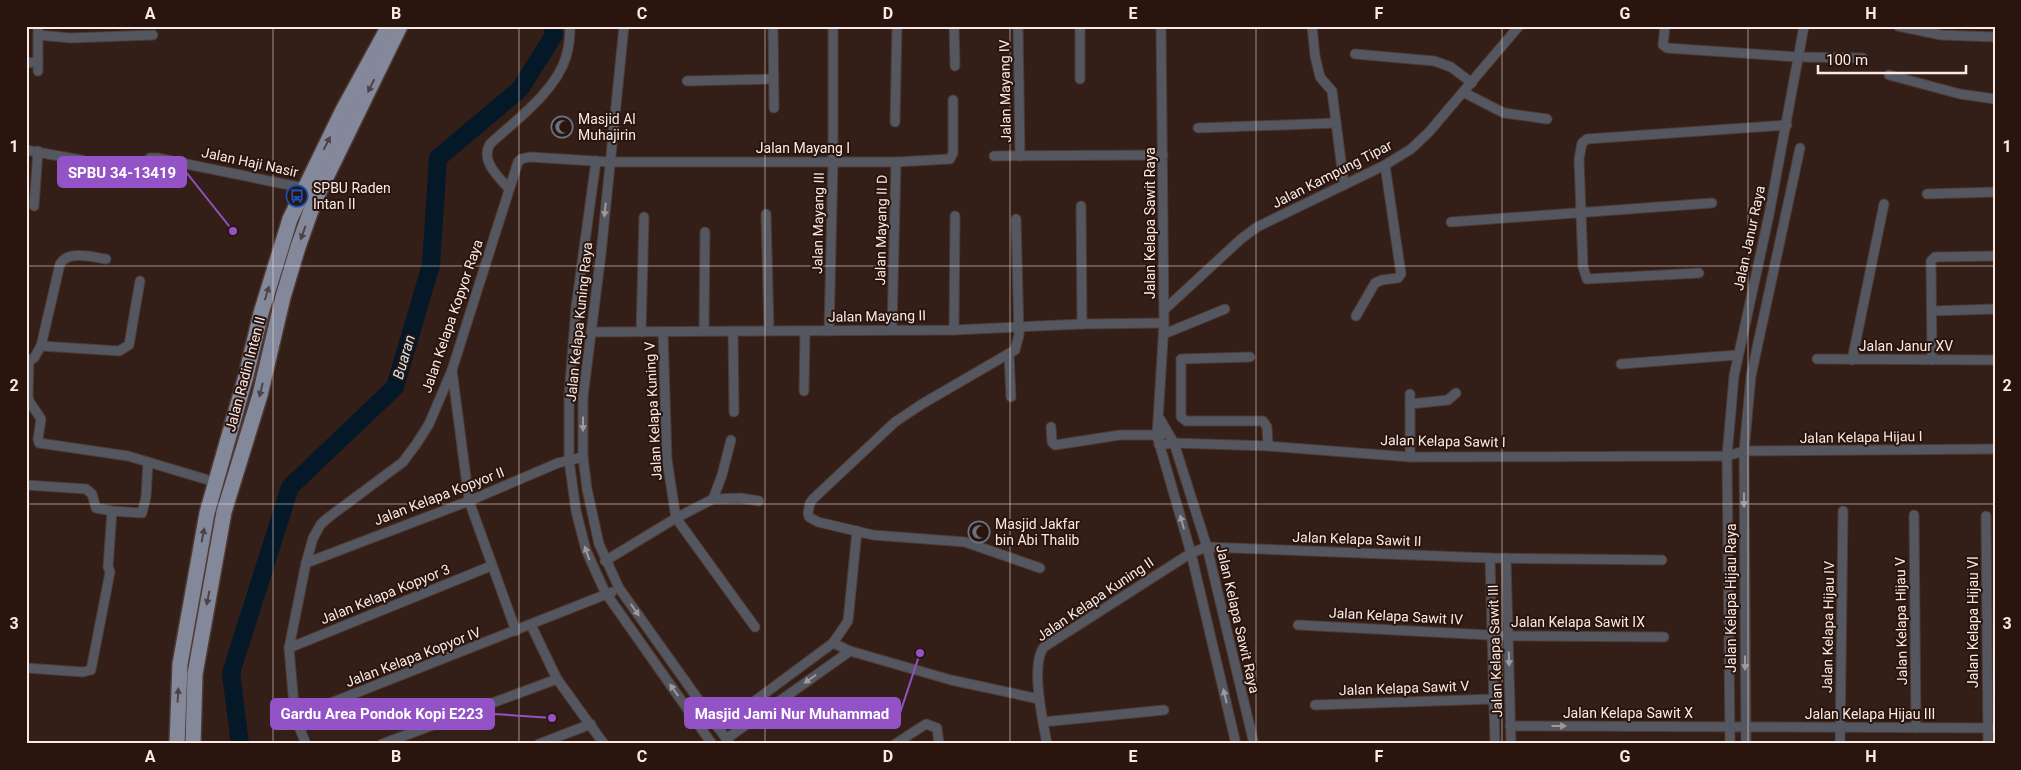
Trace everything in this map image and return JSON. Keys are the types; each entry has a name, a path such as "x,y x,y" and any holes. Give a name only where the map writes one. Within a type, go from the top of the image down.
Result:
{"main road":[{"name":"Jalan Radin Inten II","path":"177,744 180,664 207,513 280,252 290,219 304,188 343,110 389,26"},
{"name":"Jalan Radin Inten II","path":"193,744 195,674 224,512 260,395 298,247 314,202 400,26"}],"street":[{"path":"509,189 487,162 487,149 542,94 559,73 566,57 570,26"},
{"name":"Jalan Kelapa Kuning Raya","path":"624,26 583,397 583,457 591,514 605,561 619,588 728,741"},
{"path":"773,26 774,108"},
{"name":"Jalan Mayang III","path":"829,330 833,162 833,26"},
{"path":"895,122 897,26"},
{"path":"954,26 955,66"},
{"name":"Jalan Mayang IV","path":"1018,26 1020,156"},
{"path":"1080,26 1080,79"},
{"name":"Jalan Kelapa Sawit Raya","path":"1162,26 1164,334 1158,440 1191,553 1236,744"},
{"path":"1312,26 1314,56 1320,78 1332,92 1344,185"},
{"name":"Jalan Kampung Tipar","path":"1164,310 1250,232 1400,157 1421,140 1519,26"},
{"path":"1665,26 1663,45 1668,48 1798,57 1863,58"},
{"name":"Jalan Janur Raya","path":"1727,456 1737,355 1769,215 1804,26"},
{"path":"1898,26 1941,35 1995,37"},
{"path":"26,63 38,67 38,31 71,38 153,35"},
{"path":"1355,54 1434,61 1451,67 1472,82"},
{"path":"1889,75 1960,94 1995,98"},
{"path":"687,81 773,79"},
{"path":"1463,92 1504,113 1547,119"},
{"name":"Jalan Mayang I","path":"596,161 896,162 951,158 953,100"},
{"path":"1198,128 1336,123"},
{"path":"1699,273 1588,279 1583,267 1579,159 1582,143 1587,139 1787,125"},
{"path":"1744,452 1751,376 1800,148"},
{"name":"Jalan Haji Nasir","path":"26,150 81,160 136,177 142,175 150,158 157,158 304,188"},
{"path":"34,206 38,151"},
{"path":"994,156 1163,155"},
{"name":"Jalan Kelapa Kopyor Raya","path":"306,744 295,716 289,648 306,563 313,538 321,524 392,472 410,454 428,424 452,370 518,162 525,158 596,161"},
{"name":"Jalan Kelapa Kuning Raya","path":"596,161 572,347 569,396 569,460 576,511 592,568 607,595 712,744"},
{"name":"Jalan Mayang II D","path":"892,329 896,162"},
{"path":"1356,316 1375,283 1399,277 1401,274 1385,165"},
{"path":"1927,194 1995,192"},
{"path":"1451,222 1712,203"},
{"path":"1852,360 1884,204"},
{"path":"1081,206 1082,324"},
{"path":"766,214 769,330"},
{"path":"954,330 955,216"},
{"path":"641,332 644,217"},
{"path":"1016,219 1019,335 1016,349 1009,355 938,394 896,422 810,503 808,513 813,519 857,531 885,536 956,540 1040,568"},
{"path":"704,330 705,232"},
{"path":"106,259 72,256 62,260 60,264 42,346 34,358 28,362 29,401 41,420 39,444 128,456 215,482"},
{"path":"1932,360 1931,261 1935,257 1995,256"},
{"path":"42,346 119,351 125,349 129,345 140,281"},
{"path":"1164,334 1225,309"},
{"path":"1932,311 1995,309"},
{"name":"Jalan Mayang II","path":"591,332 954,330 1082,324 1164,323"},
{"path":"733,331 734,412"},
{"path":"804,391 805,331"},
{"name":"Jalan Kelapa Kuning V","path":"663,332 667,460 676,518"},
{"path":"1009,355 1011,397"},
{"path":"1621,364 1737,355"},
{"path":"1162,360 1250,357"},
{"path":"1181,359 1181,416 1183,420 1263,421 1267,427 1268,446"},
{"name":"Jalan Janur XV","path":"1817,359 1995,360"},
{"path":"452,370 469,501 514,632"},
{"path":"1410,404 1448,400 1456,393"},
{"path":"1410,394 1410,456"},
{"name":"Jalan Kelapa Sawit Raya","path":"1160,418 1167,434 1174,443 1208,547 1254,744"},
{"path":"1051,427 1052,442 1055,445 1120,435 1158,440 1167,434"},
{"path":"713,499 722,475 731,440"},
{"name":"Jalan Kelapa Sawit I","path":"1158,440 1174,443 1268,446 1410,456 1727,456"},
{"name":"Jalan Kelapa Hijau I","path":"1727,456 1744,452 1995,449"},
{"name":"Jalan Kelapa Hijau Raya","path":"1744,452 1746,744"},
{"name":"Jalan Kelapa Hijau Raya","path":"1727,456 1730,744"},
{"name":"Jalan Kelapa Kopyor II","path":"306,563 469,501 569,460 583,457"},
{"path":"26,485 90,491 95,506 112,511 144,513 148,462"},
{"path":"605,561 676,518 713,499 740,498 760,501"},
{"path":"26,668 83,672 91,670 110,572 108,567 112,511"},
{"name":"Jalan Kelapa Hijau IV","path":"1840,744 1843,511"},
{"name":"Jalan Kelapa Hijau V","path":"1914,515 1916,728"},
{"name":"Jalan Kelapa Hijau VI","path":"1986,516 1991,728 1988,744"},
{"path":"676,518 756,627"},
{"path":"718,728 833,643 848,621 857,531"},
{"name":"Jalan Kelapa Kuning II","path":"1047,744 1039,699 1038,663 1040,652 1044,647 1191,553 1208,547"},
{"name":"Jalan Kelapa Sawit II","path":"1208,547 1506,558"},
{"name":"Jalan Kelapa Sawit III","path":"1490,558 1495,744"},
{"path":"1506,558 1662,560"},
{"name":"Jalan Kelapa Sawit III","path":"1506,558 1511,744"},
{"name":"Jalan Kelapa Kopyor 3","path":"289,648 491,566"},
{"name":"Jalan Kelapa Kopyor IV","path":"295,716 514,632 607,595 619,588"},
{"path":"530,625 557,679 604,744"},
{"name":"Jalan Kelapa Sawit IV","path":"1298,625 1492,635"},
{"name":"Jalan Kelapa Sawit IX","path":"1492,635 1664,637"},
{"path":"833,643 850,651 922,670 951,680 1039,699"},
{"path":"728,741 850,651"},
{"path":"382,744 557,679"},
{"name":"Jalan Kelapa Sawit V","path":"1315,705 1494,699"},
{"path":"1043,722 1164,710"},
{"path":"539,744 591,724"},
{"path":"895,744 926,724 937,728 939,744"},
{"name":"Jalan Kelapa Sawit X","path":"1510,726 1746,728"},
{"name":"Jalan Kelapa Hijau III","path":"1746,728 1991,728"}],"waterway":[{"name":"Buaran","path":"240,744 231,673 290,487 395,387 431,265 438,158 520,89 554,35 552,26"}],"place":[{"name":"Masjid Al Muhajirin","path":"562,127"},
{"name":"SPBU Raden Intan II","path":"297,196"},
{"name":"SPBU 34-13419","path":"233,231"},
{"name":"Masjid Jakfar bin Abi Thalib","path":"979,532"},
{"name":"Masjid Jami Nur Muhammad","path":"920,653"},
{"name":"Gardu Area Pondok Kopi E223","path":"552,718"}]}
